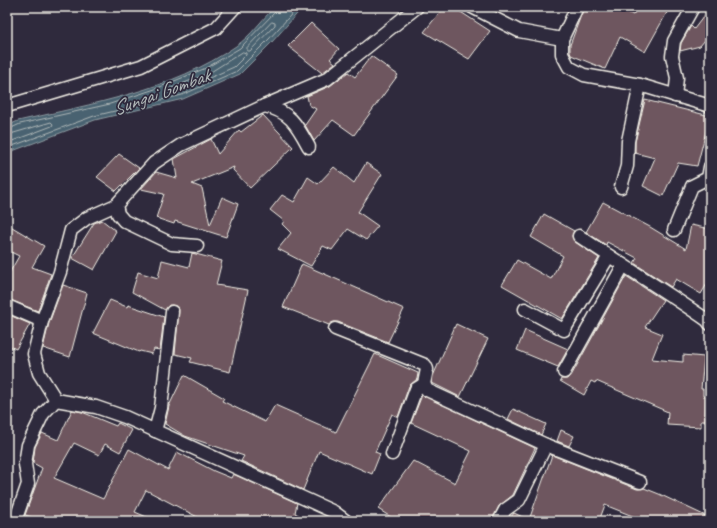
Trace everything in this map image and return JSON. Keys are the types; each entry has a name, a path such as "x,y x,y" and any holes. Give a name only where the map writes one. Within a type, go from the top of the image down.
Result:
{"street":[{"path":"7,106 141,66 216,28 235,7"},
{"path":"346,521 334,512 155,431 126,416 96,407 56,400 39,373 34,354 42,321 60,272 71,230 87,218 116,204 154,163 181,145 264,106 327,79 416,7"},
{"path":"472,7 518,31 562,39"},
{"path":"577,7 562,39 562,54 569,67 584,75 640,85 710,106"},
{"path":"675,96 677,78 672,56 674,41 694,7"},
{"path":"621,188 627,166 628,141 640,85"},
{"path":"264,106 277,109 296,122 309,147"},
{"path":"674,230 692,186 708,178 710,167"},
{"path":"116,204 118,214 124,221 172,244 197,246"},
{"path":"580,236 623,266 671,295 707,320 710,324"},
{"path":"525,309 564,330 609,256"},
{"path":"564,372 623,266"},
{"path":"7,306 42,321"},
{"path":"155,431 161,408 172,312"},
{"path":"335,329 425,365 427,369 424,384 427,390 546,445 640,482"},
{"path":"392,454 416,389 424,384"},
{"path":"14,521 28,484 25,464 28,445 43,414 56,400"},
{"path":"499,521 505,510 519,500 546,445"}],"water":[{"name":"Sungai Gombak","path":"275,7 303,7 272,42 240,74 183,99 95,120 7,153 7,126 18,121 131,94 186,74 212,61 236,46 252,32"}],"building":[{"path":"444,7 453,7 490,31 469,59 424,32"},
{"path":"584,7 618,7 633,15 638,7 670,7 645,52 620,37 605,69 571,55 570,45"},
{"path":"710,8 710,34 700,46 680,51 681,43 691,26 694,29"},
{"path":"311,23 339,49 330,59 335,63 322,73 288,46"},
{"path":"371,56 398,75 354,135 333,120 314,141 305,125 316,109 309,105 307,96 330,86 348,72 355,77"},
{"path":"645,100 710,116 697,166 678,163 663,196 643,186 655,158 635,153 635,142"},
{"path":"263,115 293,147 250,188 233,170 234,167 192,184 202,188 210,225 222,197 238,204 226,237 175,221 174,224 156,218 164,194 141,189 156,172 177,178 174,159 211,139 218,154 239,130 241,132"},
{"path":"119,154 139,168 116,191 97,177"},
{"path":"366,163 382,174 358,212 378,226 366,240 348,229 332,250 323,246 311,266 278,249 291,233 282,224 284,221 270,210 282,195 294,202 308,177 318,184 334,167 354,183"},
{"path":"603,202 650,227 686,249 691,225 710,229 710,279 701,294 676,279 671,287 634,263 637,258 607,242 606,245 586,232"},
{"path":"544,214 574,231 572,236 575,242 599,258 562,319 502,285 517,260 551,279 563,256 531,237"},
{"path":"102,220 116,231 94,270 72,258 94,223"},
{"path":"7,224 44,246 32,267 51,274 38,311 7,299 7,277 19,256 7,250"},
{"path":"192,253 222,261 216,285 248,290 230,372 190,362 192,358 175,354 179,309 169,305 165,310 132,292 138,272 158,278 162,260 189,267"},
{"path":"302,264 404,309 388,342 338,322 334,322 329,325 283,307"},
{"path":"626,276 663,300 645,327 662,334 652,359 683,362 683,355 704,357 701,389 703,389 703,396 706,396 705,421 701,421 701,427 667,425 668,412 596,381 595,383 591,381 584,395 560,381 561,379 567,379 571,376"},
{"path":"63,285 87,293 70,357 43,348 49,323"},
{"path":"110,300 127,307 128,305 164,317 160,350 154,349 152,354 139,352 93,333"},
{"path":"7,314 30,324 16,349 7,345"},
{"path":"456,324 488,339 460,397 432,383 433,376"},
{"path":"525,330 568,349 558,367 517,350"},
{"path":"375,354 418,373 417,379 409,386 398,417 392,414 375,452 380,454 372,474 319,451 303,490 241,461 244,456 185,436 165,424 169,406 184,375 224,398 222,401 265,422 275,405 336,432"},
{"path":"422,395 535,448 513,495 499,506 492,521 397,521 378,509 413,461 455,483 471,451 411,423"},
{"path":"513,409 546,424 541,435 508,419"},
{"path":"72,410 82,412 116,426 118,423 132,430 120,452 105,444 99,455 74,443 54,478 103,499 129,449 168,470 177,452 214,471 231,478 233,474 297,503 295,513 309,521 205,521 146,490 135,512 156,521 42,521 25,515 42,468 33,463 35,447 42,433 58,440"},
{"path":"561,430 574,436 569,446 557,441"},
{"path":"552,455 637,489 644,488 659,494 710,518 710,521 645,521 605,505 599,521 508,521 514,513 529,520"}]}
